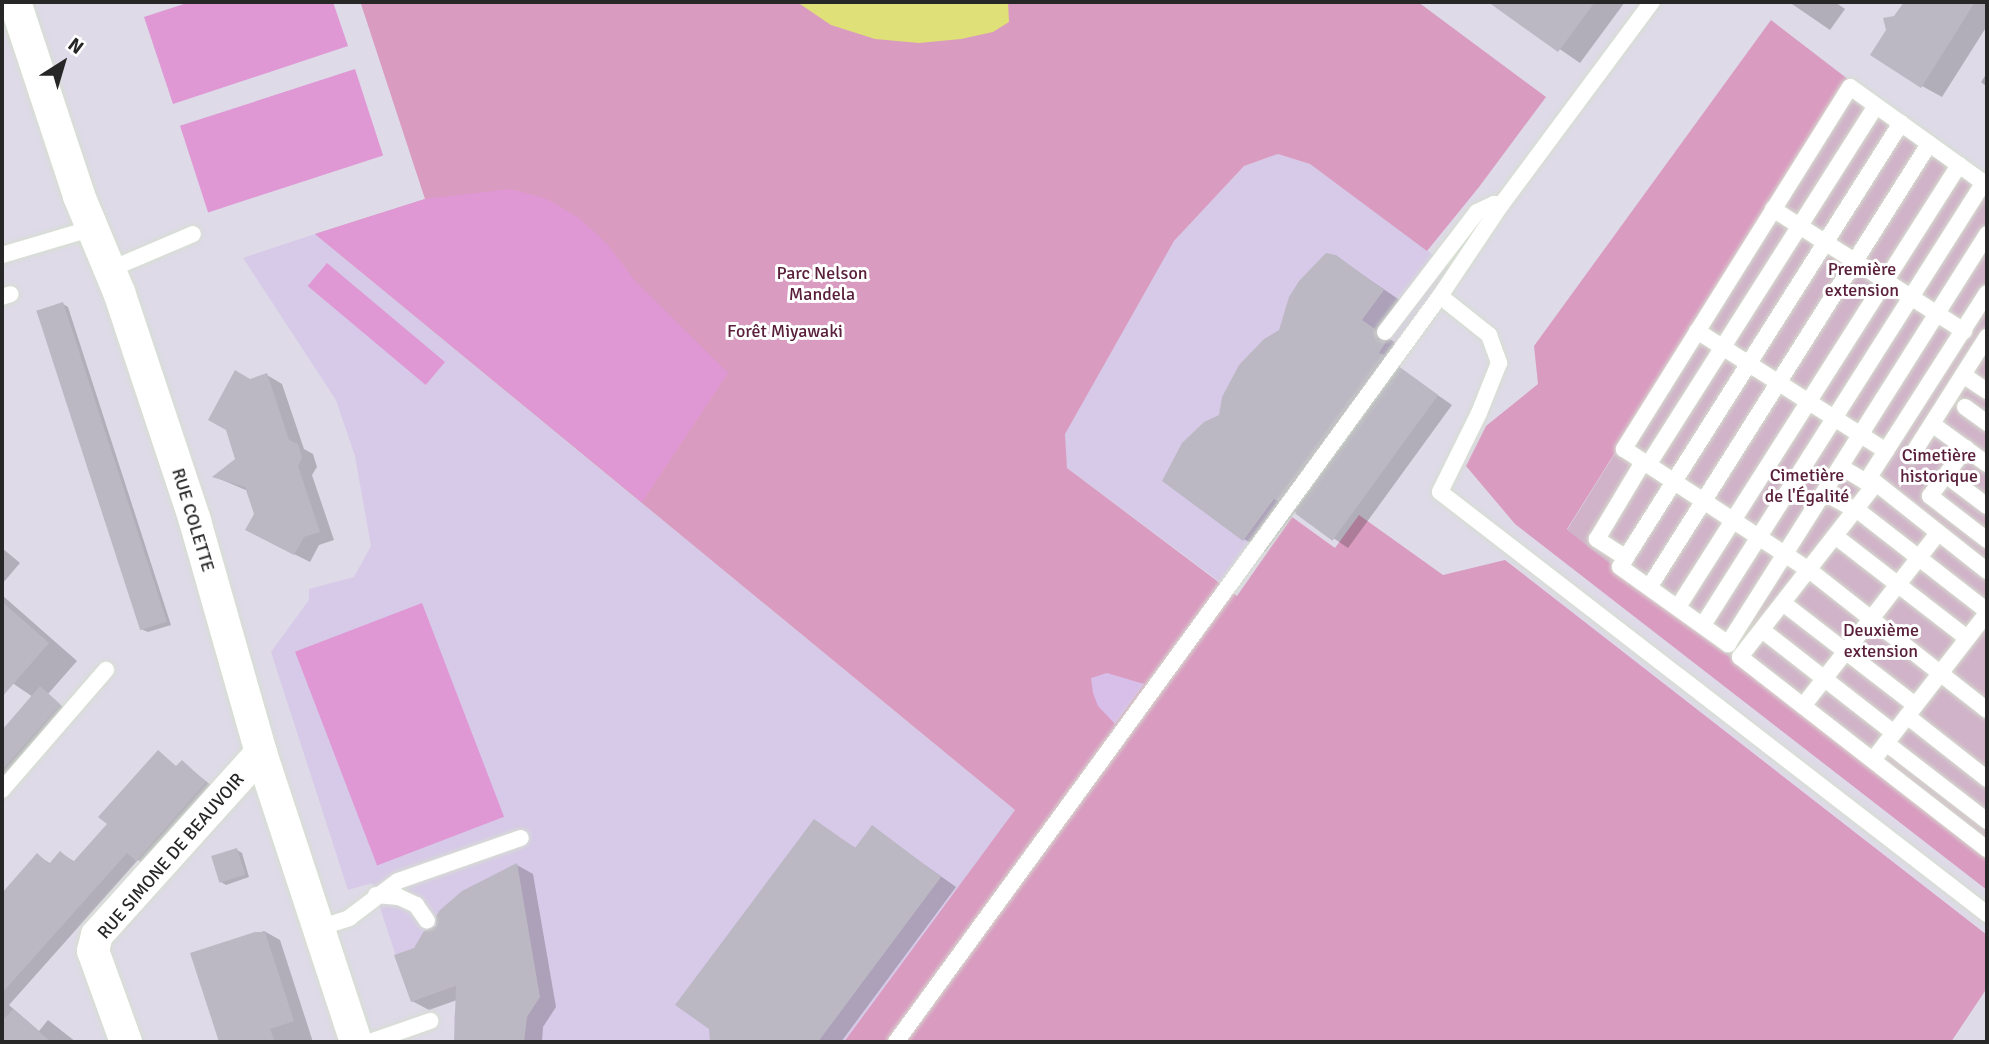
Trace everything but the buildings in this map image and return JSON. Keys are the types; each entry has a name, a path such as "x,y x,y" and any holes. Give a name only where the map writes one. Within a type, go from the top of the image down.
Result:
{"street":[{"name":"RUE COLETTE","path":"15,2 75,183 111,269 195,521 261,753 356,1042"},
{"name":"RUE SIMONE DE BEAUVOIR","path":"126,1042 93,951 97,935 261,753"}],"lane":[{"path":"896,1042 1440,296 1501,205 1652,2"},
{"path":"1703,625 1759,538 1911,297 1986,183 1850,87 1624,449 1759,538 1809,570 1987,710"},
{"path":"1626,558 1597,539 1876,106"},
{"path":"1901,124 1620,567 1728,644 1987,234"},
{"path":"1650,586 1929,144"},
{"path":"1678,607 1959,165"},
{"path":"1385,332 1477,212 1494,204 1501,205"},
{"path":"1773,209 1964,331"},
{"path":"2,255 24,251 93,228"},
{"path":"111,269 193,234"},
{"path":"1841,467 1866,482 1987,293"},
{"path":"1440,296 1489,335 1499,363 1479,413 1440,492 1987,914"},
{"path":"1697,331 1886,452"},
{"path":"1912,456 1963,374 1985,345"},
{"path":"1963,374 1987,391"},
{"path":"1965,407 1987,423"},
{"path":"1932,424 1987,464"},
{"path":"1966,449 1930,496 1987,540"},
{"path":"1946,475 1987,506"},
{"path":"1762,630 1824,679 1987,823 1982,844 1740,657 1809,570 1851,507 1876,483 1987,571"},
{"path":"1824,493 1851,507 1987,612 1977,634 1939,672 1873,760"},
{"path":"1808,519 1898,584 1977,634"},
{"path":"1803,706 1938,533"},
{"path":"1783,603 1845,652 1987,779"},
{"path":"2,790 106,670"},
{"path":"319,928 349,918 398,881 521,838"},
{"path":"376,895 399,897 416,905 427,921"},
{"path":"370,1042 430,1021"}],"shaded area":[{"path":"190,2 333,2 348,46 173,104 144,17"},
{"path":"797,2 1008,2 1009,22 993,32 961,39 919,43 875,39 831,25"},
{"path":"355,69 383,156 208,212 180,126"},
{"path":"1278,154 1310,164 1451,268 1220,582 1067,468 1064,434 1174,241 1244,166"},
{"path":"511,189 547,199 579,218 608,245 635,281 728,373 642,502 315,234 425,199"},
{"path":"315,234 1016,811 844,1042 455,1042 454,1016 463,984 411,1002 372,883 348,890 271,652 309,600 309,589 354,577 371,546 355,456 336,400 243,258"},
{"path":"327,263 445,362 426,385 308,286"},
{"path":"422,603 504,817 377,866 295,652"}],"green space":[{"name":"Parc Nelson Mandela","path":"1418,2 1546,97 1479,187 1427,251 1310,164 1278,154 1244,166 1174,241 1065,434 1067,468 1237,596 1292,517 1335,548 1359,515 1443,575 1505,560 1987,935 1987,988 1951,1042 844,1042 1015,810 315,234 425,199 361,4"},
{"path":"1771,20 1849,80 1567,529 1987,859 1987,890 1515,524 1466,466 1486,426 1538,384 1534,346"},
{"name":"Cimetière de l'Égalité","path":"1849,80 1987,176 1987,859 1567,530"}],"sand":[{"path":"1107,673 1144,684 1115,724 1098,706 1093,693 1091,678"}],"park label":[{"name":"Première extension","path":"1862,280"},
{"name":"Forêt Miyawaki","path":"785,331"},
{"name":"Cimetière historique","path":"1939,466"},
{"name":"Deuxième extension","path":"1881,641"}]}
